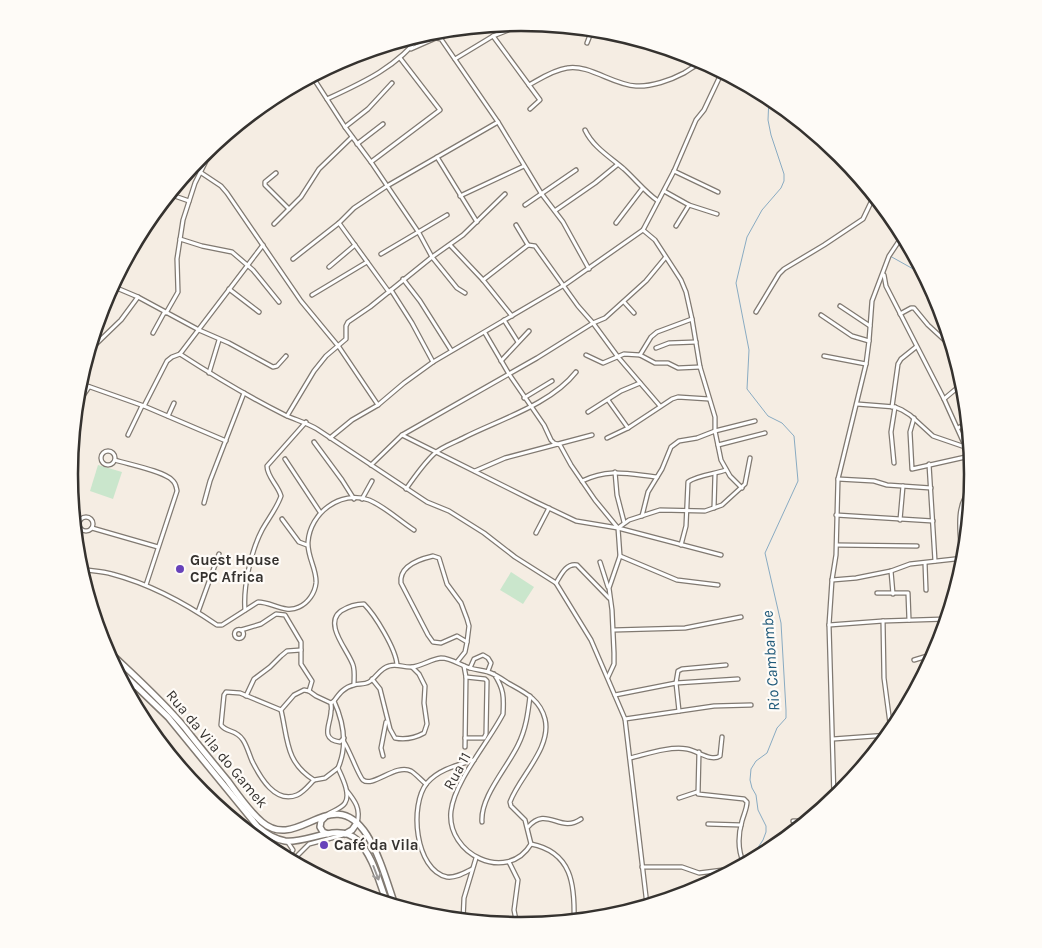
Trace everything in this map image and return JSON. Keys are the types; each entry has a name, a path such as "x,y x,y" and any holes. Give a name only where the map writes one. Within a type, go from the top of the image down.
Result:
{"main road":[{"name":"Rua da Vila do Gamek","path":"121,664 172,714 263,823 276,829 287,830 335,813 344,814 357,823"},
{"name":"Rua da Vila do Gamek","path":"128,677 177,728 258,827 266,834 286,841 306,840 328,834 345,834"},
{"path":"325,816 321,821 320,827 323,832 328,834"},
{"path":"345,834 352,830 357,823 366,834 376,852 392,897"},
{"path":"345,834 358,841 370,859 384,895"}],"street":[{"path":"455,59 505,32"},
{"path":"494,36 540,100 530,108"},
{"path":"587,43 589,37"},
{"path":"442,39 498,122 541,193 556,210 589,269"},
{"path":"411,49 433,40"},
{"path":"327,99 385,70 414,44"},
{"path":"371,162 440,110 400,58"},
{"path":"528,85 559,70 573,67 589,71 607,79 642,86 672,78 693,66"},
{"path":"330,438 352,420 378,405 404,383 451,350 485,333 564,286 643,230 674,171 694,123 704,110 719,78"},
{"path":"316,82 345,127 388,186 419,233 432,257 457,288 465,293"},
{"path":"345,127 368,110 392,82"},
{"path":"293,259 339,223 354,208 498,122"},
{"path":"357,144 383,124"},
{"path":"585,130 593,143 624,169 642,189 658,201"},
{"path":"274,224 301,196 319,169 352,137"},
{"path":"437,157 477,222"},
{"path":"556,210 595,183 617,164"},
{"path":"153,333 178,292 177,259 183,220 203,166"},
{"path":"460,196 524,166"},
{"path":"525,205 576,170"},
{"path":"674,171 718,192"},
{"path":"200,172 221,186 227,193 302,301 339,347 378,405"},
{"path":"276,173 265,182 265,185 289,209"},
{"path":"616,223 642,189"},
{"path":"664,191 689,205 717,214"},
{"path":"287,416 314,371 326,356 339,347 347,337 346,326 348,322 450,245 505,194"},
{"path":"176,196 189,201"},
{"path":"756,312 784,268 824,245 863,219 871,203"},
{"path":"676,226 689,205"},
{"path":"381,254 447,215"},
{"path":"339,223 412,323 433,362"},
{"path":"516,225 528,245"},
{"path":"643,230 656,240 665,258 681,280 692,319 700,367 715,417 715,431 721,460 726,470 742,488"},
{"path":"180,239 232,252 262,279 279,302"},
{"path":"834,787 829,626 832,580 837,545 838,479 866,364 872,301 889,256 898,243"},
{"path":"329,267 355,244"},
{"path":"128,435 165,364 172,357 180,354 263,245"},
{"path":"450,245 483,280 512,316"},
{"path":"483,280 528,245 535,246 578,306 660,406"},
{"path":"371,465 402,435 537,358 593,322 605,318 646,281 665,258"},
{"path":"312,295 367,262"},
{"path":"884,273 886,286 916,347 926,362 963,440"},
{"path":"403,279 420,301 451,350"},
{"path":"119,289 219,340 229,342 273,367 277,366 286,356"},
{"path":"230,289 259,312"},
{"path":"99,341 121,320 138,297"},
{"path":"624,302 634,313"},
{"path":"840,306 870,327"},
{"path":"900,314 914,308 942,338"},
{"path":"821,315 852,336 869,341"},
{"path":"640,355 651,337 658,332 692,319"},
{"path":"504,320 518,342"},
{"path":"501,361 529,331"},
{"path":"485,333 524,398 544,425 551,440 560,445 571,465 600,507 618,528 620,556 609,588 614,630 614,664 608,678"},
{"path":"209,373 219,340"},
{"path":"656,348 669,343 696,342"},
{"path":"894,463 891,432 898,364 901,359 916,347"},
{"path":"180,354 244,393 287,416 306,422 406,489 470,524 515,557 556,583 591,640 624,719 646,899"},
{"path":"586,355 603,364 624,354 640,355 656,363 668,363 678,368 700,367"},
{"path":"824,356 866,364"},
{"path":"406,489 436,452 530,406 563,386 576,372"},
{"path":"524,398 552,381"},
{"path":"588,412 621,391 640,383"},
{"path":"88,387 143,406 226,441"},
{"path":"944,399 955,390"},
{"path":"204,503 210,481 244,393"},
{"path":"607,438 628,428 660,406 678,397 709,399"},
{"path":"608,400 628,428"},
{"path":"168,416 174,403"},
{"path":"857,404 893,407 902,410 914,418 933,436 963,446"},
{"path":"914,418 910,432 912,468 963,458"},
{"path":"641,516 648,492 675,444 755,421"},
{"path":"245,610 244,595 248,570 260,533 281,496 268,473 268,466 306,422"},
{"path":"718,445 765,433"},
{"path":"402,435 576,521 618,528 721,555"},
{"path":"475,471 505,458 592,435"},
{"path":"314,442 354,499"},
{"path":"109,451 113,454 115,460 110,465 106,465 102,462 101,457 103,453 109,451"},
{"path":"618,528 624,522 660,510 705,511 714,508 728,500 742,488 747,478 750,458"},
{"path":"285,459 320,512"},
{"path":"115,460 163,475 174,481 177,491 146,585"},
{"path":"930,464 935,561"},
{"path":"681,545 686,526 688,482 726,470"},
{"path":"582,481 595,475 615,472 658,477"},
{"path":"615,472 617,495 624,522"},
{"path":"714,508 715,474"},
{"path":"838,479 931,488"},
{"path":"362,499 372,481"},
{"path":"900,520 903,486"},
{"path":"89,571 110,574 146,585 198,612 217,625 222,625 258,602 292,609 304,604 309,599 316,582 307,545 311,527 320,512 334,503 362,499 375,504 414,530"},
{"path":"961,519 963,501"},
{"path":"536,534 549,508"},
{"path":"836,515 933,521"},
{"path":"81,520 86,517 90,518 93,524 92,528"},
{"path":"282,519 299,542 307,545"},
{"path":"82,529 89,531 92,528 158,547"},
{"path":"837,545 917,546"},
{"path":"198,612 219,554"},
{"path":"457,662 465,652 467,642 469,626 461,603 447,584 439,558 435,556 428,557 406,568 401,575 401,583 431,640 438,643 457,636 467,642"},
{"path":"620,556 677,580 718,585"},
{"path":"832,580 856,578 891,571 910,564 955,559"},
{"path":"600,562 609,588"},
{"path":"925,563 926,590"},
{"path":"556,583 568,566 572,564 577,565 609,599"},
{"path":"891,571 893,594"},
{"path":"877,593 908,593 909,620"},
{"path":"354,684 353,665 334,623 338,613 354,604 364,604 371,612 391,647 397,665"},
{"path":"241,630 260,624 276,614 285,614 301,642 302,664 312,681 309,691"},
{"path":"614,630 685,628 740,617"},
{"path":"829,626 884,621 939,619"},
{"path":"884,621 884,678 889,719"},
{"path":"246,696 254,679 281,656 287,651 300,650"},
{"path":"465,747 467,667 476,657 486,656 491,663 488,671"},
{"path":"914,660 924,657"},
{"path":"344,740 337,742 329,737 327,732 332,712 332,702 344,689 354,684 370,682 384,668 397,665 411,667 423,665 439,658 457,662 467,667 494,674 530,695 539,706 545,720 545,733 540,750 510,802 511,806 525,820 531,844 528,850 509,862 494,863 476,858 464,898 463,913"},
{"path":"679,711 676,683 680,670 726,665"},
{"path":"372,679 380,689 387,720 395,738 402,740 413,738 424,733 427,719 424,703 424,681 411,667"},
{"name":"Rua 11","path":"476,858 458,841 454,831 451,812 458,790 503,714 502,686 494,674"},
{"path":"466,677 485,679 487,681 486,734 484,738 480,739 466,738"},
{"path":"615,695 676,683 738,679"},
{"path":"134,688 139,687"},
{"path":"309,691 332,702 341,717 344,740 342,760 338,768 325,778 314,780 298,794 286,797 277,794 267,785 258,772 248,748 239,734 224,729 221,725 225,693 233,692 281,710 298,692 309,691"},
{"path":"482,822 483,805 518,745 524,731 530,695"},
{"path":"624,719 714,706 751,705"},
{"path":"281,710 290,752 297,764 314,780"},
{"path":"383,756 381,748 387,720"},
{"path":"833,739 878,736"},
{"path":"630,758 672,749 685,749 699,752 713,759 720,756 722,737"},
{"path":"344,740 353,756 362,780 372,782 394,771 403,769 411,771 426,784"},
{"path":"698,792 699,752"},
{"path":"472,868 459,875 447,877 433,870 425,858 417,831 416,816 426,784 436,774 475,760"},
{"path":"338,768 346,790 357,804 357,823"},
{"path":"325,816 345,803 346,790"},
{"path":"679,798 698,792"},
{"path":"698,792 699,795 744,799 747,802 741,825 739,850 742,857"},
{"path":"528,827 534,820 542,818 565,824 575,823 580,819"},
{"path":"708,824 741,825"},
{"path":"297,855 308,844 345,834"},
{"path":"286,841 293,850 292,852"},
{"path":"531,844 550,850 559,856 566,866 572,885 574,914"},
{"path":"509,862 518,880 514,910 515,917"},
{"path":"642,867 682,867 699,873 718,871"}],"green space":[{"path":"98,465 122,472 113,499 90,491"},
{"path":"511,572 534,587 523,604 500,590"}],"waterway":[{"name":"Rio Cambambe","path":"758,847 766,832 766,826 758,810 756,795 752,788 750,780 751,769 756,761 767,753 777,728 786,718 781,623 765,553 798,481 794,436 782,423 768,416 747,389 749,350 736,283 747,237 762,210 781,188 784,181 784,174 771,135 768,120 769,107"},
{"path":"890,256 913,269"}],"place":[{"name":"Guest House CPC Africa","path":"180,569"},
{"name":"Café da Vila","path":"324,845"}]}
